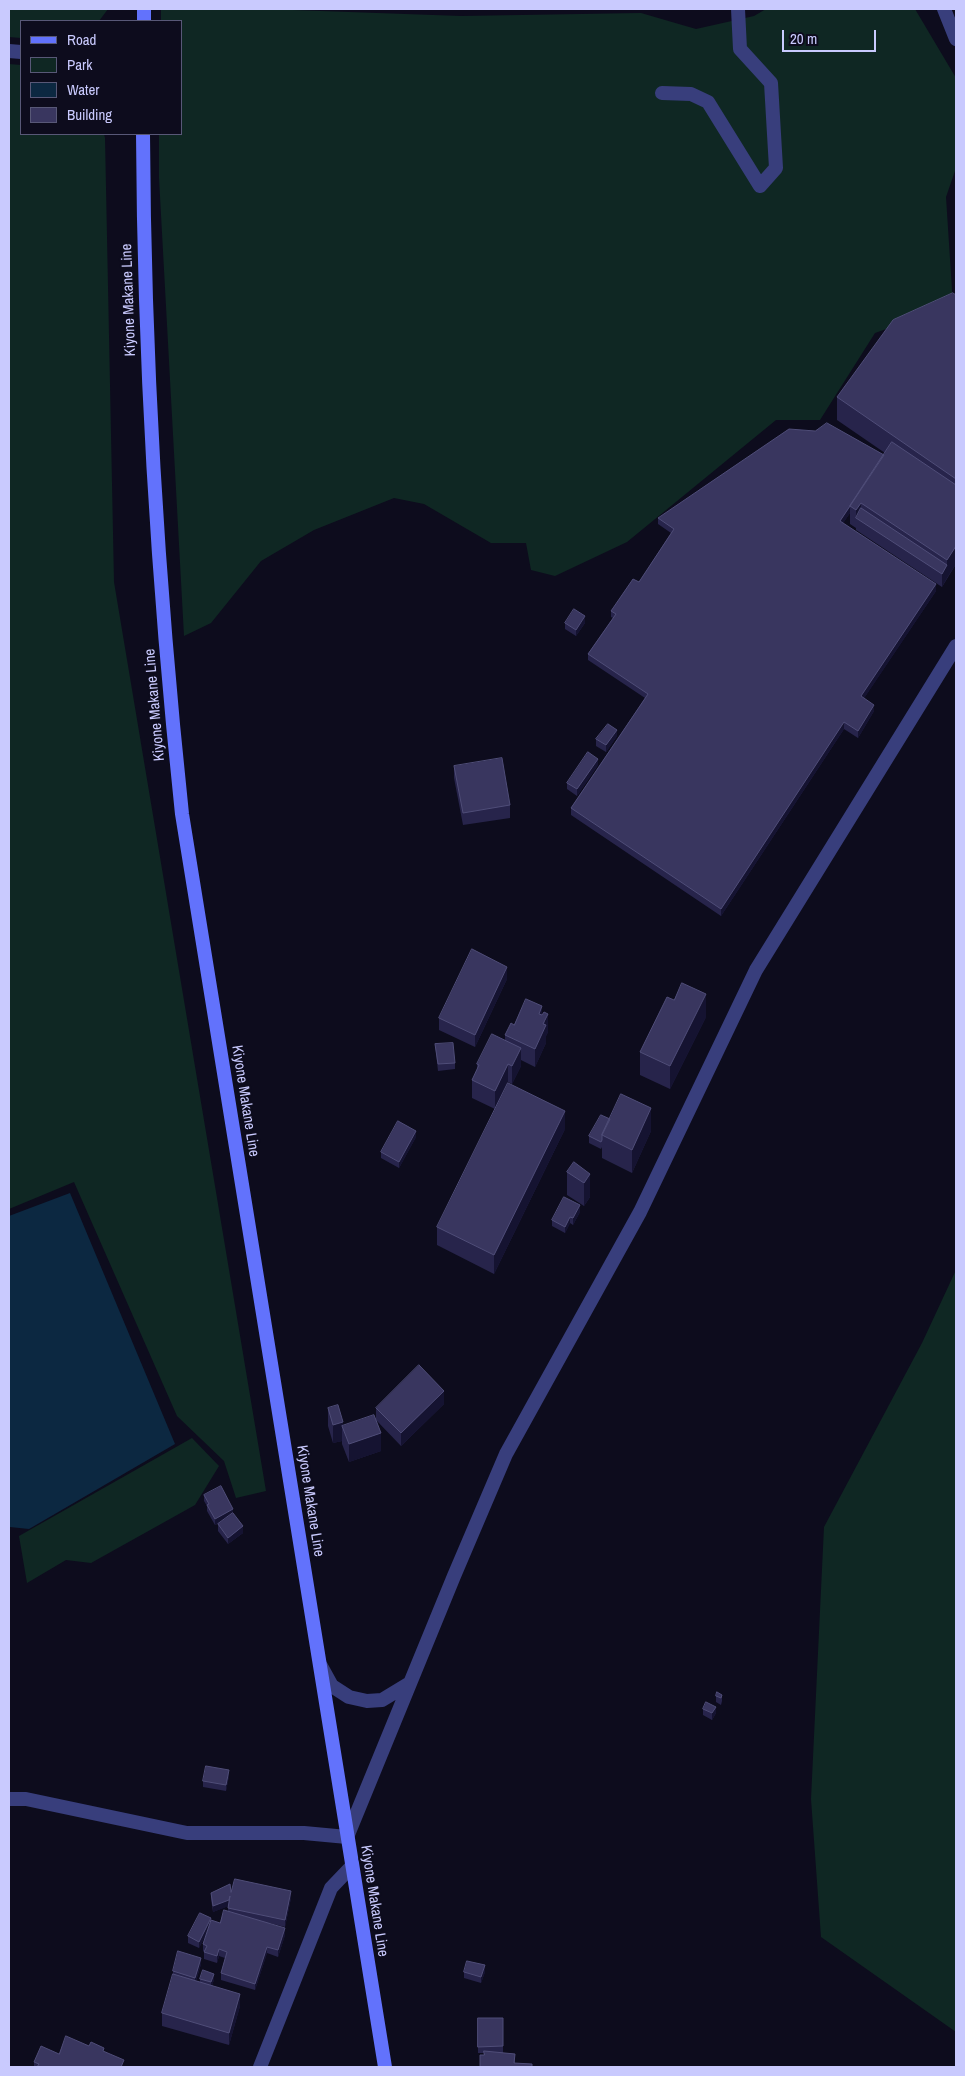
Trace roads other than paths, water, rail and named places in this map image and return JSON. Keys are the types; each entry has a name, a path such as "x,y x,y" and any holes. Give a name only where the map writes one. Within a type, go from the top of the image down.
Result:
{"main road":[{"name":"Kiyone Makane Line","path":"143,135 143,240 150,425 168,684 182,814 385,2067"}],"street":[{"path":"662,93 692,94 708,102 760,186 776,168 771,83 740,49 738,9"},
{"path":"944,9 956,39"},
{"path":"9,1800 26,1799 187,1833 304,1833 347,1838 479,1514 506,1454 640,1212 756,970 956,646"},
{"path":"320,1665 332,1686 349,1697 367,1701 382,1700 410,1683"},
{"path":"260,2067 331,1888 352,1866"}],"water":[{"path":"70,1193 175,1444 29,1529 10,1527 9,1216"}]}
